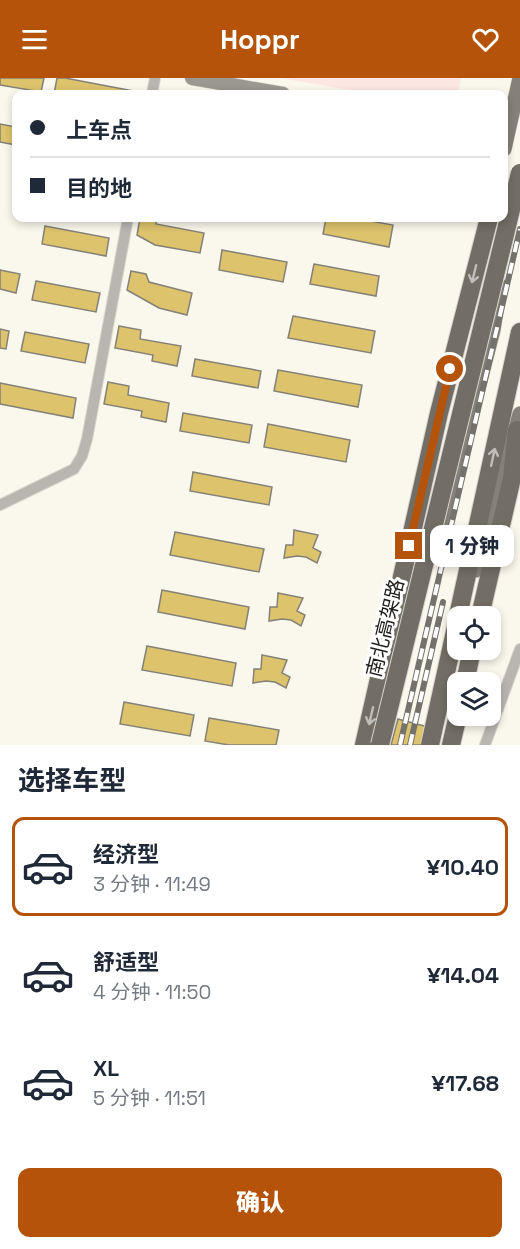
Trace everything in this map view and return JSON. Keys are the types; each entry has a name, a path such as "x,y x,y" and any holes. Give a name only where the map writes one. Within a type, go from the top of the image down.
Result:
{"highway":[{"name":"南北高架路","path":"380,745 520,173"},
{"path":"364,745 439,413 488,222"},
{"path":"461,606 520,332"},
{"path":"482,606 512,478 519,425"},
{"path":"429,745 449,660"},
{"path":"451,745 455,726"}],"main road":[{"path":"510,134 520,78"},
{"path":"388,745 493,330 506,246 503,222"},
{"path":"462,606 519,425"},
{"path":"429,745 450,660"}],"street":[{"path":"192,78 260,90"},
{"path":"0,505 74,469 82,456 127,222"},
{"path":"485,745 520,648"}],"shaded area":[{"path":"281,78 461,78 459,90 348,90"}],"building":[{"path":"0,78 44,78 41,90 0,85"},
{"path":"57,78 65,78 128,90 55,90"},
{"path":"0,124 12,126 12,144 0,142"},
{"path":"139,222 156,222 156,224 204,233 200,253 155,245 137,235"},
{"path":"325,222 376,222 393,225 389,247 323,234"},
{"path":"45,226 109,238 106,256 42,244"},
{"path":"222,250 287,262 283,282 219,270"},
{"path":"314,264 379,276 376,296 310,284"},
{"path":"0,270 20,274 16,293 0,289"},
{"path":"131,271 146,274 149,282 192,293 187,315 159,308 127,290"},
{"path":"36,281 100,293 96,312 32,300"},
{"path":"293,316 375,331 371,353 288,338"},
{"path":"119,326 141,330 140,339 181,346 177,366 152,361 153,355 115,348"},
{"path":"0,329 9,331 6,349 0,348"},
{"path":"25,332 89,344 85,363 21,351"},
{"path":"195,359 261,371 258,388 192,376"},
{"path":"278,370 362,385 358,407 274,391"},
{"path":"108,382 129,386 128,395 169,403 166,422 141,417 142,411 104,404"},
{"path":"0,383 76,398 73,418 0,404"},
{"path":"183,413 252,425 249,443 180,431"},
{"path":"268,424 350,440 346,462 264,447"},
{"path":"193,472 272,487 269,505 190,491"},
{"path":"294,530 318,535 313,548 321,552 317,563 306,557 284,558 286,545 293,545"},
{"path":"175,532 264,549 259,572 170,555"},
{"path":"162,590 249,607 245,629 158,612"},
{"path":"278,593 303,598 297,611 305,615 301,626 291,620 269,621 270,607 277,607"},
{"path":"147,646 236,663 232,686 142,670"},
{"path":"262,655 287,660 282,673 290,677 286,688 275,682 253,683 254,669 261,669"},
{"path":"124,702 194,715 190,736 120,724"},
{"path":"209,718 279,730 276,745 229,745 205,741"},
{"path":"398,719 428,727 423,745 391,745"}],"railway":[{"path":"400,745 520,229"},
{"path":"410,745 443,602"}],"route":[{"path":"409,546 450,369"}]}
